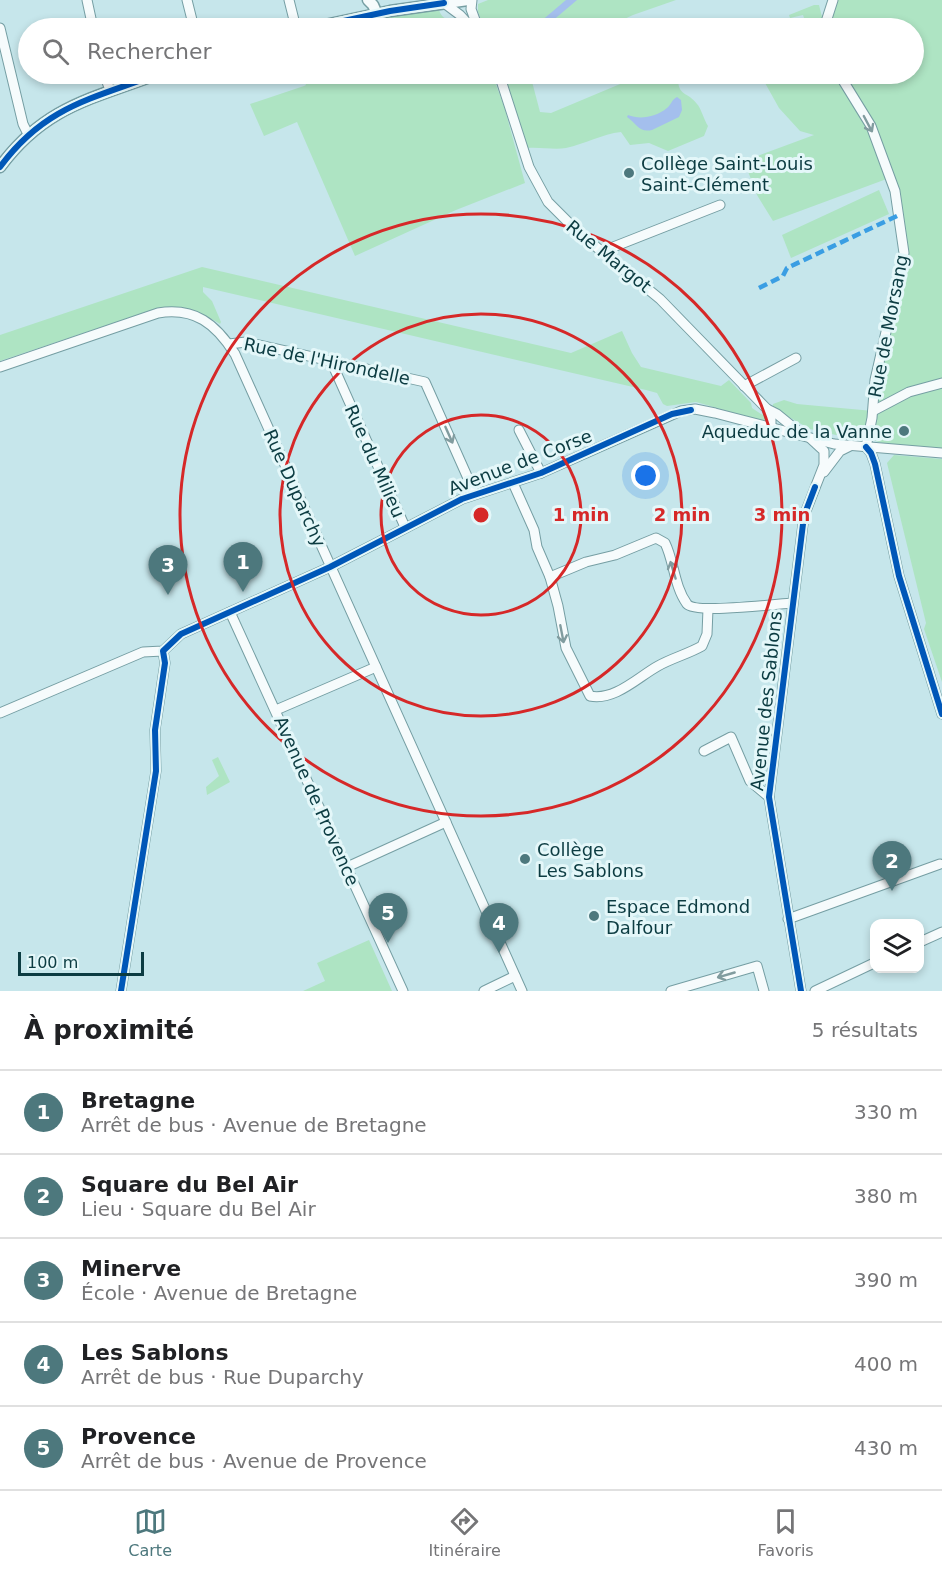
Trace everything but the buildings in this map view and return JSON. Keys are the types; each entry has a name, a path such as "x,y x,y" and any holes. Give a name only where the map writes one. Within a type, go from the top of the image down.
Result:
{"street":[{"path":"87,0 91,18"},
{"path":"187,0 192,18"},
{"path":"289,0 294,18"},
{"path":"368,0 377,14"},
{"path":"358,18 467,0"},
{"path":"460,15 459,8 467,0"},
{"path":"467,0 474,18"},
{"path":"827,18 833,0"},
{"path":"444,2 463,18"},
{"path":"0,28 23,124 28,134"},
{"path":"108,84 110,90"},
{"path":"0,167 28,134 59,112 128,84"},
{"name":"Rue Margot","path":"502,84 529,167 548,202 564,219 660,299 767,409 805,435"},
{"name":"Rue de Morsang","path":"845,84 871,126 895,191 904,253 876,380 866,447"},
{"path":"603,251 720,205"},
{"name":"Rue Duparchy","path":"0,367 163,312 182,312 201,318 215,327 229,344 522,991"},
{"name":"Rue de l'Hirondelle","path":"229,344 246,342 425,382 475,494"},
{"path":"744,386 796,358"},
{"name":"Rue du Milieu","path":"331,361 405,527"},
{"path":"873,411 909,392 942,383"},
{"path":"767,409 771,427"},
{"name":"Avenue de Corse","path":"164,651 182,634 330,567 405,527 475,494 541,473 681,411 704,411 834,444 942,453"},
{"path":"519,430 541,473"},
{"path":"805,435 821,447 825,454"},
{"name":"Avenue des Sablons","path":"801,991 769,797 804,516 824,465 825,454 834,444"},
{"name":"Avenue des Sablons","path":"815,487 834,458 850,446"},
{"path":"866,447 875,464 896,566 909,614 942,714"},
{"path":"513,483 534,530 537,548 550,577 566,648 590,696 598,698 609,694 636,681 658,665 702,646 707,634 708,609"},
{"path":"550,577 656,538 665,543 677,580 688,604 697,609 792,603"},
{"name":"Avenue de Provence","path":"230,612 403,991"},
{"path":"0,712 144,652 164,651 164,672 154,742 156,771 122,991"},
{"path":"276,710 376,667"},
{"path":"704,751 731,737 750,782 769,797"},
{"path":"347,867 446,822"},
{"path":"788,920 940,864"},
{"path":"924,940 942,932"},
{"path":"815,991 870,965"},
{"path":"671,991 757,966 764,991"},
{"path":"484,991 515,976"}],"green space":[{"path":"488,0 676,0 627,18 480,18 478,4"},
{"path":"829,0 942,0 942,449 885,444 855,434 836,435 810,429 773,408 773,404 784,400 797,404 873,411 904,253 904,215 892,177 773,221 757,195 744,161 814,135 800,131 779,108 766,84 924,84 924,18 804,18 803,15 790,18 789,15 819,5 822,17"},
{"path":"439,10 445,18 387,18"},
{"path":"496,84 525,183 456,210 355,256 297,122 264,136 250,104 306,85"},
{"path":"506,84 533,84 540,112 551,113 620,84 678,84 681,90 698,106 708,126 704,136 668,151 649,143 630,145 621,132 566,148 528,148"},
{"path":"879,190 889,214 791,258 782,235"},
{"path":"202,267 571,353 622,331 641,367 721,386 729,380 751,403 752,408 768,419 766,422 696,402 667,406 663,404 657,393 646,390 203,287 203,292 212,301 220,324 190,310 175,307 158,308 0,361 0,335"},
{"path":"894,455 942,459 942,682 924,629 926,623 887,463"},
{"path":"218,757 230,782 207,795 206,787 219,776 212,760"},
{"path":"369,940 392,991 303,991 325,981 317,963"}],"water":[{"path":"566,0 577,0 556,18 545,18"},
{"path":"677,97 681,100 682,110 679,117 652,130 641,129 627,117 628,115 643,117 658,114"}],"marked path":[{"path":"759,288 783,276 787,268 899,215"}],"cycle path":[{"path":"357,18 444,3"},
{"path":"0,167 34,130 52,117 91,98 130,84"},
{"path":"121,991 156,771 155,730 165,663 163,651 181,634 330,567 462,499 541,473 672,414 691,410"},
{"path":"866,447 875,464 899,576 942,714"},
{"path":"801,991 769,797 804,516 815,487"}],"place":[{"name":"Collège Saint-Louis Saint-Clément","path":"629,173"},
{"name":"Aqueduc de la Vanne","path":"904,431"},
{"name":"Bretagne","path":"243,592"},
{"name":"Minerve","path":"168,595"},
{"name":"Collège Les Sablons","path":"525,859"},
{"name":"Square du Bel Air","path":"892,891"},
{"name":"Espace Edmond Dalfour","path":"594,916"},
{"name":"Provence","path":"388,943"},
{"name":"Les Sablons","path":"499,953"}]}
